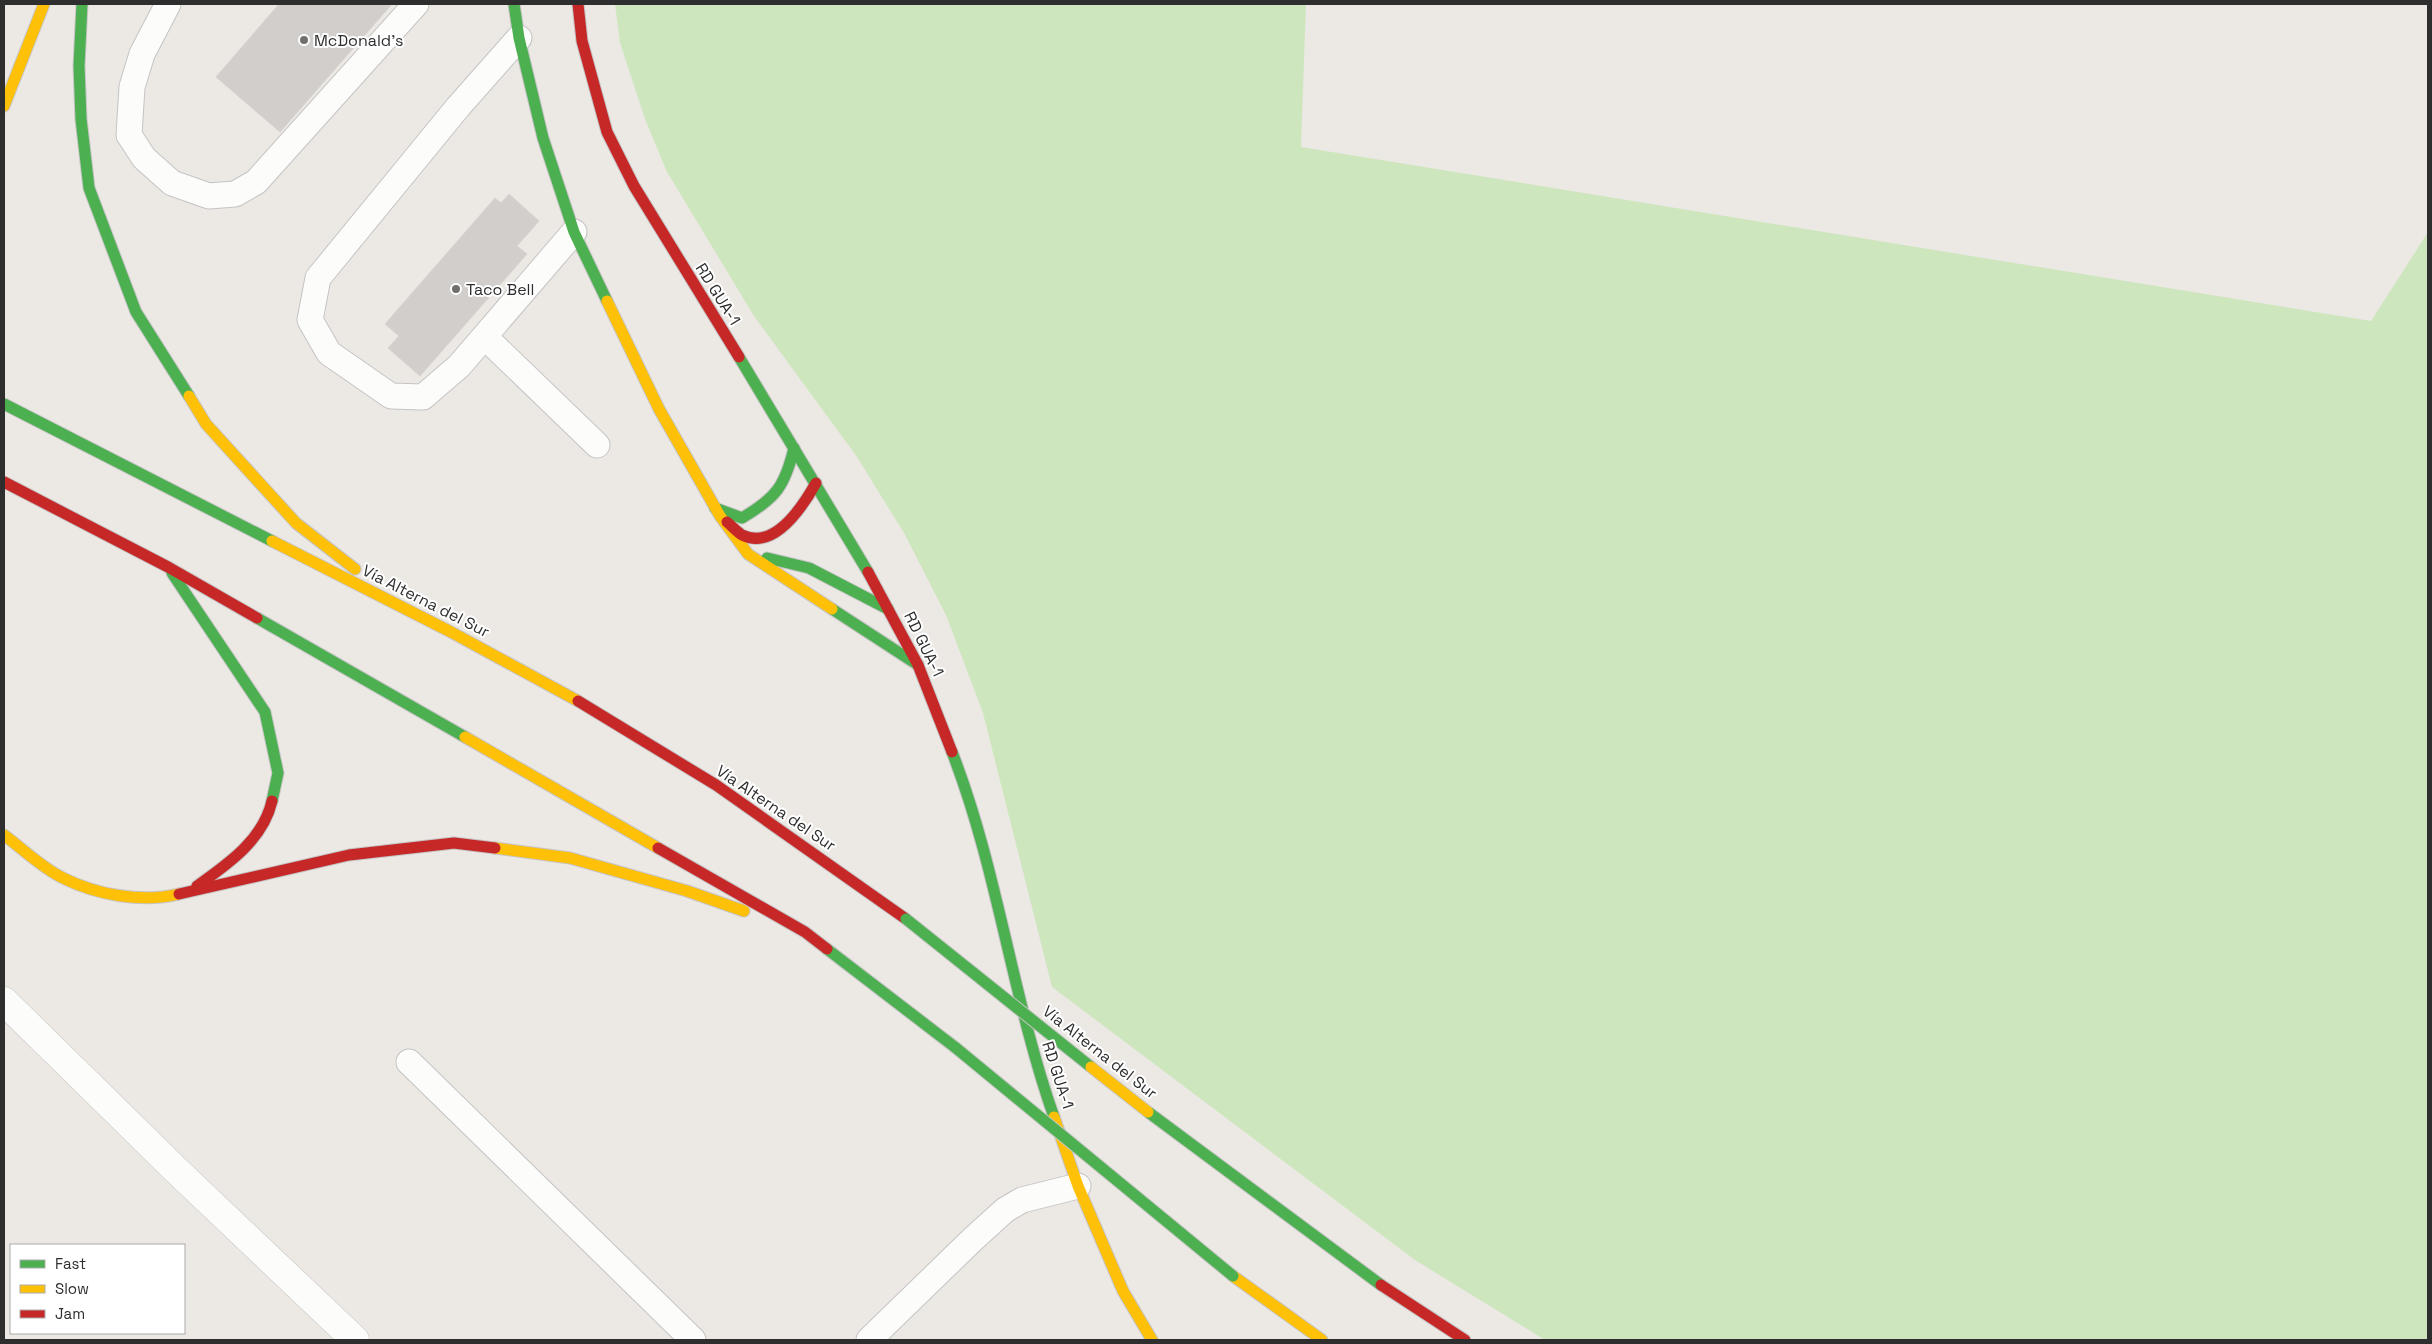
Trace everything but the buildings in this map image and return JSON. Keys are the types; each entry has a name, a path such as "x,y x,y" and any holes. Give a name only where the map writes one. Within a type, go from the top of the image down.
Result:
{"main road":[{"path":"4,106 44,4"},
{"path":"82,4 79,66 81,119 89,188 136,312 206,424 296,523 401,605"},
{"name":"RD GUA-1","path":"578,4 582,40 607,132 634,186 661,233 816,483 918,665 964,783 1002,925 1036,1067 1078,1186 1123,1291 1152,1340"},
{"path":"510,7 543,138 574,232 659,409 718,512 748,554 918,665"},
{"name":"Vía Alterna del Sur","path":"4,404 52,430 401,605 533,675 661,751 786,832 906,919 1148,1112 1396,1296 1465,1340"},
{"path":"718,512 742,518 769,503 787,478 794,448"},
{"path":"4,482 64,515 168,567 805,932 956,1048 1233,1276 1322,1340"},
{"path":"718,512 746,536 768,536 789,522 805,504 816,483"},
{"path":"748,554 810,568 888,609"},
{"path":"168,567 265,712 278,773 268,816 237,857 187,892"},
{"path":"4,835 62,878 108,895 167,897 349,855 454,843 570,858 687,891 805,932"}],"street":[{"path":"4,1001 175,1169 355,1340"}],"lane":[{"path":"168,4 142,54 132,87 129,135 144,158 172,183 209,196 235,194 256,182 416,4"},
{"path":"519,38 458,107 318,278 310,320 329,353 391,396 423,397 459,366 574,232"},
{"path":"485,337 596,445"},
{"path":"408,1062 693,1340"},
{"path":"869,1340 972,1240 1006,1210 1022,1200 1078,1186"}],"green space":[{"path":"615,4 1306,4 1301,147 2371,321 2428,232 2428,1340 1545,1340 1415,1260 1052,987 983,713 946,615 904,533 857,457 754,316 667,172 645,119 620,43"}],"traffic: fast":[{"path":"82,4 79,66 81,119 89,188 136,312 189,396"},
{"path":"514,4 519,38 543,138 574,232 607,301"},
{"path":"739,357 868,572"},
{"path":"4,404 272,541"},
{"path":"715,508 742,518 754,511 771,497 783,482 794,448"},
{"path":"767,558 809,568 888,609"},
{"path":"172,573 265,712 278,773 272,801"},
{"path":"832,609 918,665"},
{"path":"257,618 465,737"},
{"path":"952,752 981,842 1039,1072 1054,1117"},
{"path":"906,919 1091,1067"},
{"path":"827,949 956,1048"},
{"path":"956,1048 1233,1276"},
{"path":"1148,1112 1381,1285"}],"traffic: slow":[{"path":"4,106 44,4"},
{"path":"607,301 659,409 720,516 748,554 832,609"},
{"path":"189,396 206,424 296,523 355,569"},
{"path":"272,541 451,632 578,701"},
{"path":"465,737 658,848"},
{"path":"4,835 55,874 90,889 120,896 150,898 179,894"},
{"path":"495,848 570,858 687,891 744,911"},
{"path":"1091,1067 1148,1112"},
{"path":"1054,1117 1078,1186 1123,1291 1152,1340"},
{"path":"1233,1276 1322,1340"}],"traffic: jam":[{"path":"578,4 582,41 607,132 634,186 739,357"},
{"path":"4,482 168,567 257,618"},
{"path":"727,522 742,535 754,538 766,537 776,532 796,514 816,483"},
{"path":"868,572 918,665 952,752"},
{"path":"578,701 716,785 906,919"},
{"path":"197,886 243,850 261,828 272,801"},
{"path":"179,894 349,855 454,843 495,848"},
{"path":"658,848 805,932 827,949"},
{"path":"1381,1285 1465,1340"}],"place":[{"name":"McDonald's","path":"304,40"},
{"name":"Taco Bell","path":"456,289"}]}
